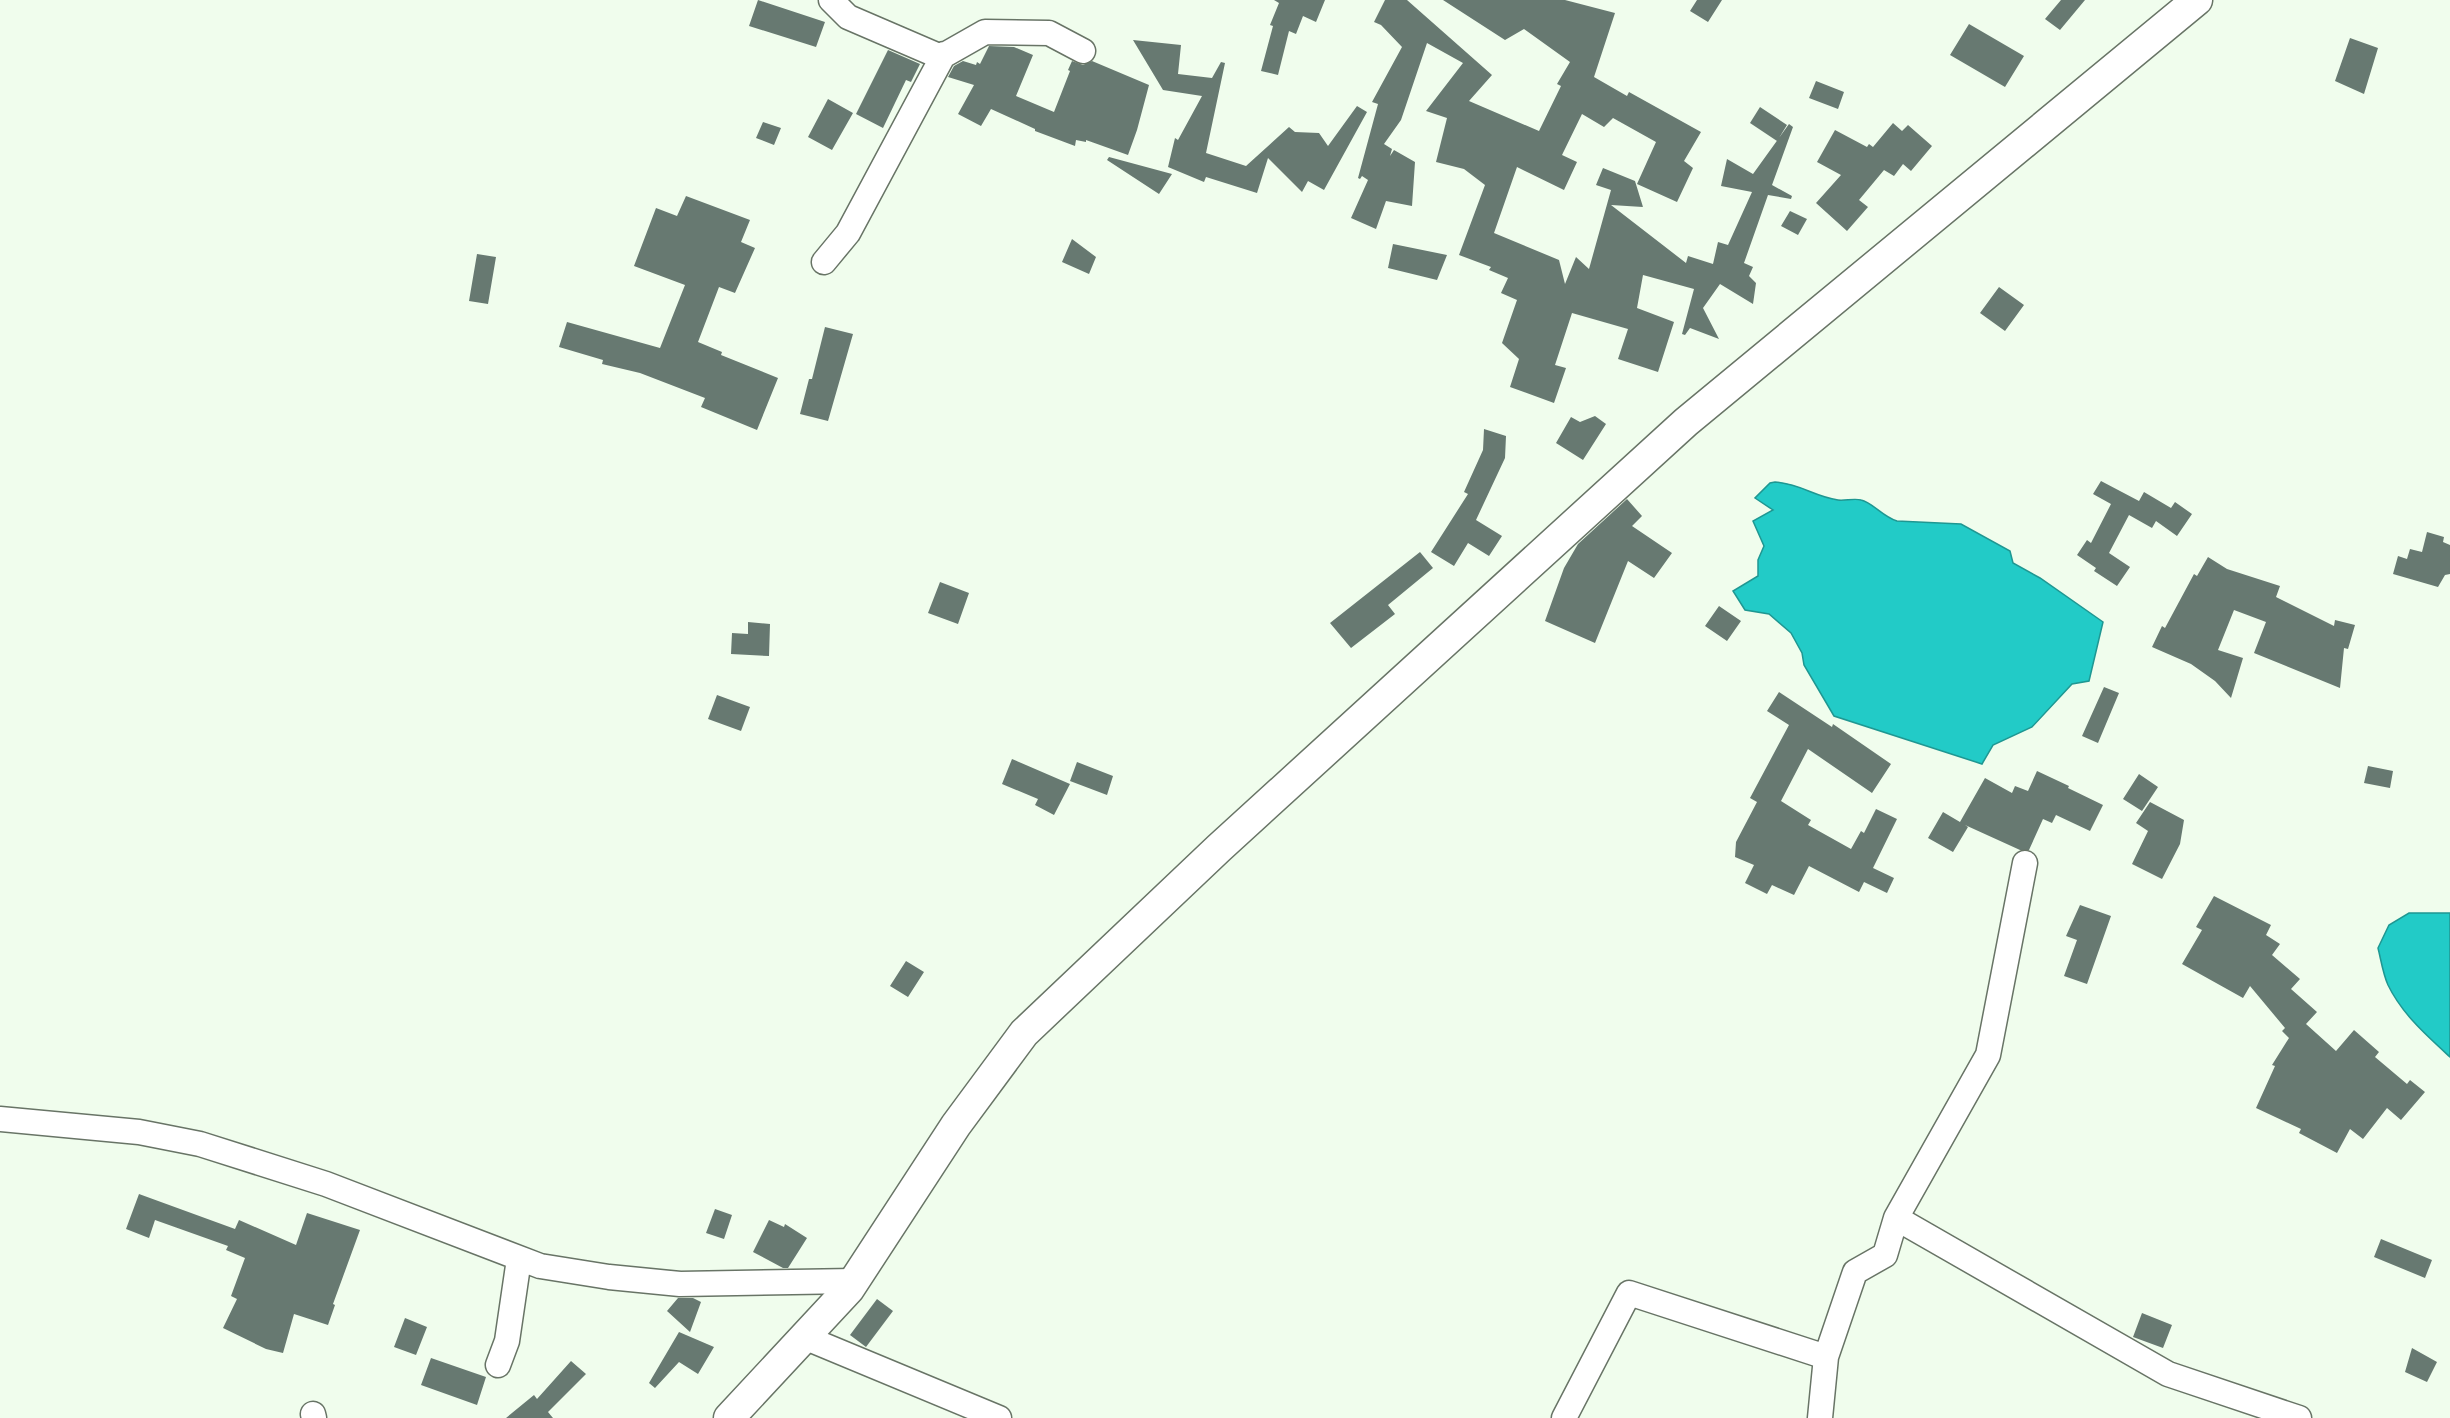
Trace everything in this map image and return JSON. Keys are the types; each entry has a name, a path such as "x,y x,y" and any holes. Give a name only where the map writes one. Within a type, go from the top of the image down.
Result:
{"main road":[{"path":"729,1418 854,1281 956,1125 1024,1033 1219,848 1686,422 2197,0"}],"street":[{"path":"831,0 848,17 940,57 985,32 1049,33 1083,51"},
{"path":"824,262 848,233 944,54"},
{"path":"1820,1418 1826,1358 1855,1272 1885,1255 1896,1218 1988,1054 2025,863"},
{"path":"0,1119 139,1132 200,1144 358,1196 540,1266 609,1277 680,1284 854,1281"},
{"path":"1896,1218 2168,1374 2299,1418"},
{"path":"498,1365 507,1341 519,1259"},
{"path":"1564,1418 1629,1293 1826,1358"},
{"path":"804,1336 999,1418"}],"water":[{"path":"1770,483 1792,485 1829,498 1865,501 1897,521 1961,524 2010,551 2013,563 2040,578 2103,622 2089,681 2072,684 2032,727 1993,745 1982,764 1834,716 1804,665 1802,653 1791,633 1769,614 1745,610 1733,591 1758,576 1758,560 1764,546 1753,521 1773,510 1755,498"},
{"path":"2409,913 2450,913 2450,1057 2408,1015 2394,996 2385,976 2378,948 2389,925"}],"building":[{"path":"758,0 825,22 816,47 749,26"},
{"path":"1274,0 1325,0 1316,22 1303,16 1296,34 1289,31 1278,75 1261,71 1273,26 1270,25 1279,3"},
{"path":"1385,0 1407,0 1492,75 1469,101 1539,131 1561,86 1557,84 1570,62 1524,29 1505,40 1443,0 1565,0 1615,13 1594,77 1627,96 1629,92 1701,132 1684,161 1693,168 1677,202 1637,184 1656,142 1613,118 1604,127 1582,114 1562,155 1577,162 1564,190 1517,167 1494,233 1559,260 1565,284 1576,257 1589,269 1611,190 1596,185 1603,168 1635,181 1643,207 1611,205 1686,263 1688,256 1713,264 1718,242 1728,245 1752,192 1721,186 1727,159 1753,174 1789,124 1793,127 1772,185 1792,196 1791,199 1768,195 1744,263 1753,267 1749,276 1756,283 1753,304 1720,284 1703,308 1719,339 1690,328 1685,335 1682,334 1694,289 1643,275 1637,308 1674,322 1658,372 1618,359 1628,329 1572,313 1555,365 1566,368 1554,403 1510,387 1519,359 1502,343 1517,300 1501,293 1508,278 1489,270 1491,267 1459,255 1485,185 1464,169 1436,162 1447,118 1426,111 1463,63 1427,43 1401,120 1384,144 1392,149 1390,156 1394,150 1415,162 1412,206 1386,201 1376,229 1351,218 1368,180 1362,176 1358,178 1378,104 1372,102 1402,47 1381,25 1374,22"},
{"path":"1697,0 1722,0 1708,22 1690,11"},
{"path":"2061,0 2085,0 2060,30 2045,19"},
{"path":"1969,24 2024,56 2005,87 1950,55"},
{"path":"2350,38 2378,48 2364,94 2335,81"},
{"path":"1133,40 1181,45 1178,74 1212,78 1221,62 1225,63 1206,153 1246,166 1289,127 1295,132 1319,133 1328,146 1357,106 1367,112 1324,190 1308,181 1302,192 1268,158 1257,193 1206,177 1204,182 1168,167 1175,138 1178,140 1202,96 1163,90"},
{"path":"989,46 1014,47 1033,55 1016,96 1054,112 1072,61 1083,65 1092,61 1149,85 1128,155 1086,140 1086,142 1076,140 1075,146 1035,131 991,109 981,126 958,114 974,85 948,77 954,66 963,61 980,64"},
{"path":"888,50 920,64 911,82 906,80 883,128 856,114"},
{"path":"1816,81 1844,92 1838,109 1809,98"},
{"path":"828,99 853,113 832,150 808,137"},
{"path":"1760,107 1787,125 1777,141 1750,123"},
{"path":"763,122 781,128 774,145 756,138"},
{"path":"1893,123 1902,131 1908,125 1932,146 1911,171 1903,164 1894,176 1884,170 1859,200 1868,207 1847,231 1816,203 1841,175 1817,162 1835,130 1867,147 1869,144 1873,147"},
{"path":"1109,157 1172,174 1159,194 1107,160"},
{"path":"686,196 750,220 741,242 755,248 735,293 719,287 698,342 722,352 721,355 778,378 757,430 701,407 705,398 640,373 602,364 603,360 559,347 567,322 660,348 685,285 634,266 656,208 677,216"},
{"path":"1790,211 1807,219 1798,235 1781,226"},
{"path":"1072,239 1096,257 1089,274 1062,262"},
{"path":"1393,244 1447,255 1437,280 1388,268"},
{"path":"477,254 496,257 488,304 469,301"},
{"path":"1999,287 2024,305 2005,331 1980,313"},
{"path":"825,327 853,334 828,421 800,414 809,379 812,379"},
{"path":"1595,416 1606,424 1583,460 1556,443 1571,417 1580,422"},
{"path":"1484,429 1506,436 1505,458 1476,520 1502,536 1489,556 1468,543 1454,566 1431,552 1468,494 1464,492 1483,450"},
{"path":"2101,481 2139,501 2144,492 2171,508 2175,502 2192,514 2177,536 2156,521 2152,528 2129,515 2109,553 2130,567 2117,586 2094,571 2096,568 2077,555 2087,540 2091,543 2111,504 2093,494"},
{"path":"1627,499 1642,516 1632,526 1672,553 1654,578 1628,561 1595,643 1545,621 1564,568 1578,544"},
{"path":"2427,532 2444,537 2443,542 2450,545 2450,574 2445,575 2438,587 2393,574 2398,556 2407,559 2410,549 2422,552"},
{"path":"1420,552 1433,568 1388,605 1395,614 1351,648 1330,623"},
{"path":"2208,557 2227,569 2280,586 2276,597 2334,626 2335,620 2355,625 2348,649 2344,648 2340,688 2254,653 2266,622 2234,610 2218,650 2243,658 2231,698 2215,681 2191,664 2152,647 2162,626 2165,628 2194,574 2197,576"},
{"path":"940,582 969,593 958,624 928,613"},
{"path":"1719,606 1741,621 1727,641 1705,626"},
{"path":"748,622 770,624 769,656 731,654 732,633 748,634"},
{"path":"2104,687 2119,693 2098,743 2082,736"},
{"path":"1779,692 1832,727 1833,724 1891,764 1872,793 1808,749 1781,801 1811,820 1808,825 1851,849 1861,831 1864,833 1876,809 1897,819 1873,868 1894,878 1887,893 1864,882 1859,892 1809,866 1794,895 1772,885 1767,894 1745,883 1754,865 1735,857 1736,842 1757,802 1750,798 1789,725 1767,711"},
{"path":"717,695 750,707 741,731 708,719"},
{"path":"1012,759 1070,784 1054,815 1035,805 1038,799 1002,784"},
{"path":"1077,762 1113,776 1107,795 1070,781"},
{"path":"2368,766 2393,771 2390,788 2364,783"},
{"path":"2037,771 2103,805 2090,831 2056,815 2052,823 2043,819 2029,850 2020,850 1965,825 1968,827 1953,852 1928,838 1943,812 1960,822 1985,778 2012,793 2015,786 2028,791"},
{"path":"2139,774 2158,787 2142,811 2123,799"},
{"path":"2150,802 2184,820 2180,844 2162,879 2132,864 2148,831 2136,823"},
{"path":"2214,896 2271,925 2266,935 2280,944 2272,955 2300,979 2291,989 2317,1012 2306,1024 2336,1051 2354,1030 2379,1052 2375,1057 2407,1084 2410,1080 2425,1092 2401,1120 2387,1108 2363,1139 2350,1129 2337,1153 2299,1133 2301,1129 2256,1108 2275,1066 2272,1065 2289,1038 2282,1031 2285,1028 2250,986 2243,998 2182,964 2202,930 2196,927"},
{"path":"2080,905 2111,916 2087,984 2064,976 2077,940 2066,936"},
{"path":"906,961 924,972 908,997 890,986"},
{"path":"139,1194 235,1229 239,1220 296,1245 307,1213 360,1230 333,1304 335,1305 328,1325 294,1314 283,1353 266,1349 223,1328 237,1299 231,1296 245,1258 226,1250 228,1246 155,1220 149,1238 126,1229"},
{"path":"715,1209 732,1215 724,1239 706,1233"},
{"path":"769,1220 784,1227 785,1224 807,1238 788,1268 783,1268 753,1252"},
{"path":"2381,1239 2432,1260 2425,1278 2374,1257"},
{"path":"678,1298 693,1298 701,1302 690,1332 667,1311"},
{"path":"877,1299 893,1311 866,1347 850,1335"},
{"path":"2142,1313 2172,1325 2163,1348 2133,1337"},
{"path":"405,1318 427,1327 416,1355 394,1347"},
{"path":"679,1332 714,1347 698,1374 679,1362 655,1388 649,1383"},
{"path":"2412,1348 2437,1362 2427,1382 2405,1372"},
{"path":"431,1358 486,1377 477,1405 421,1385"},
{"path":"571,1361 586,1374 548,1412 553,1418 506,1418 534,1395 537,1399"}]}
